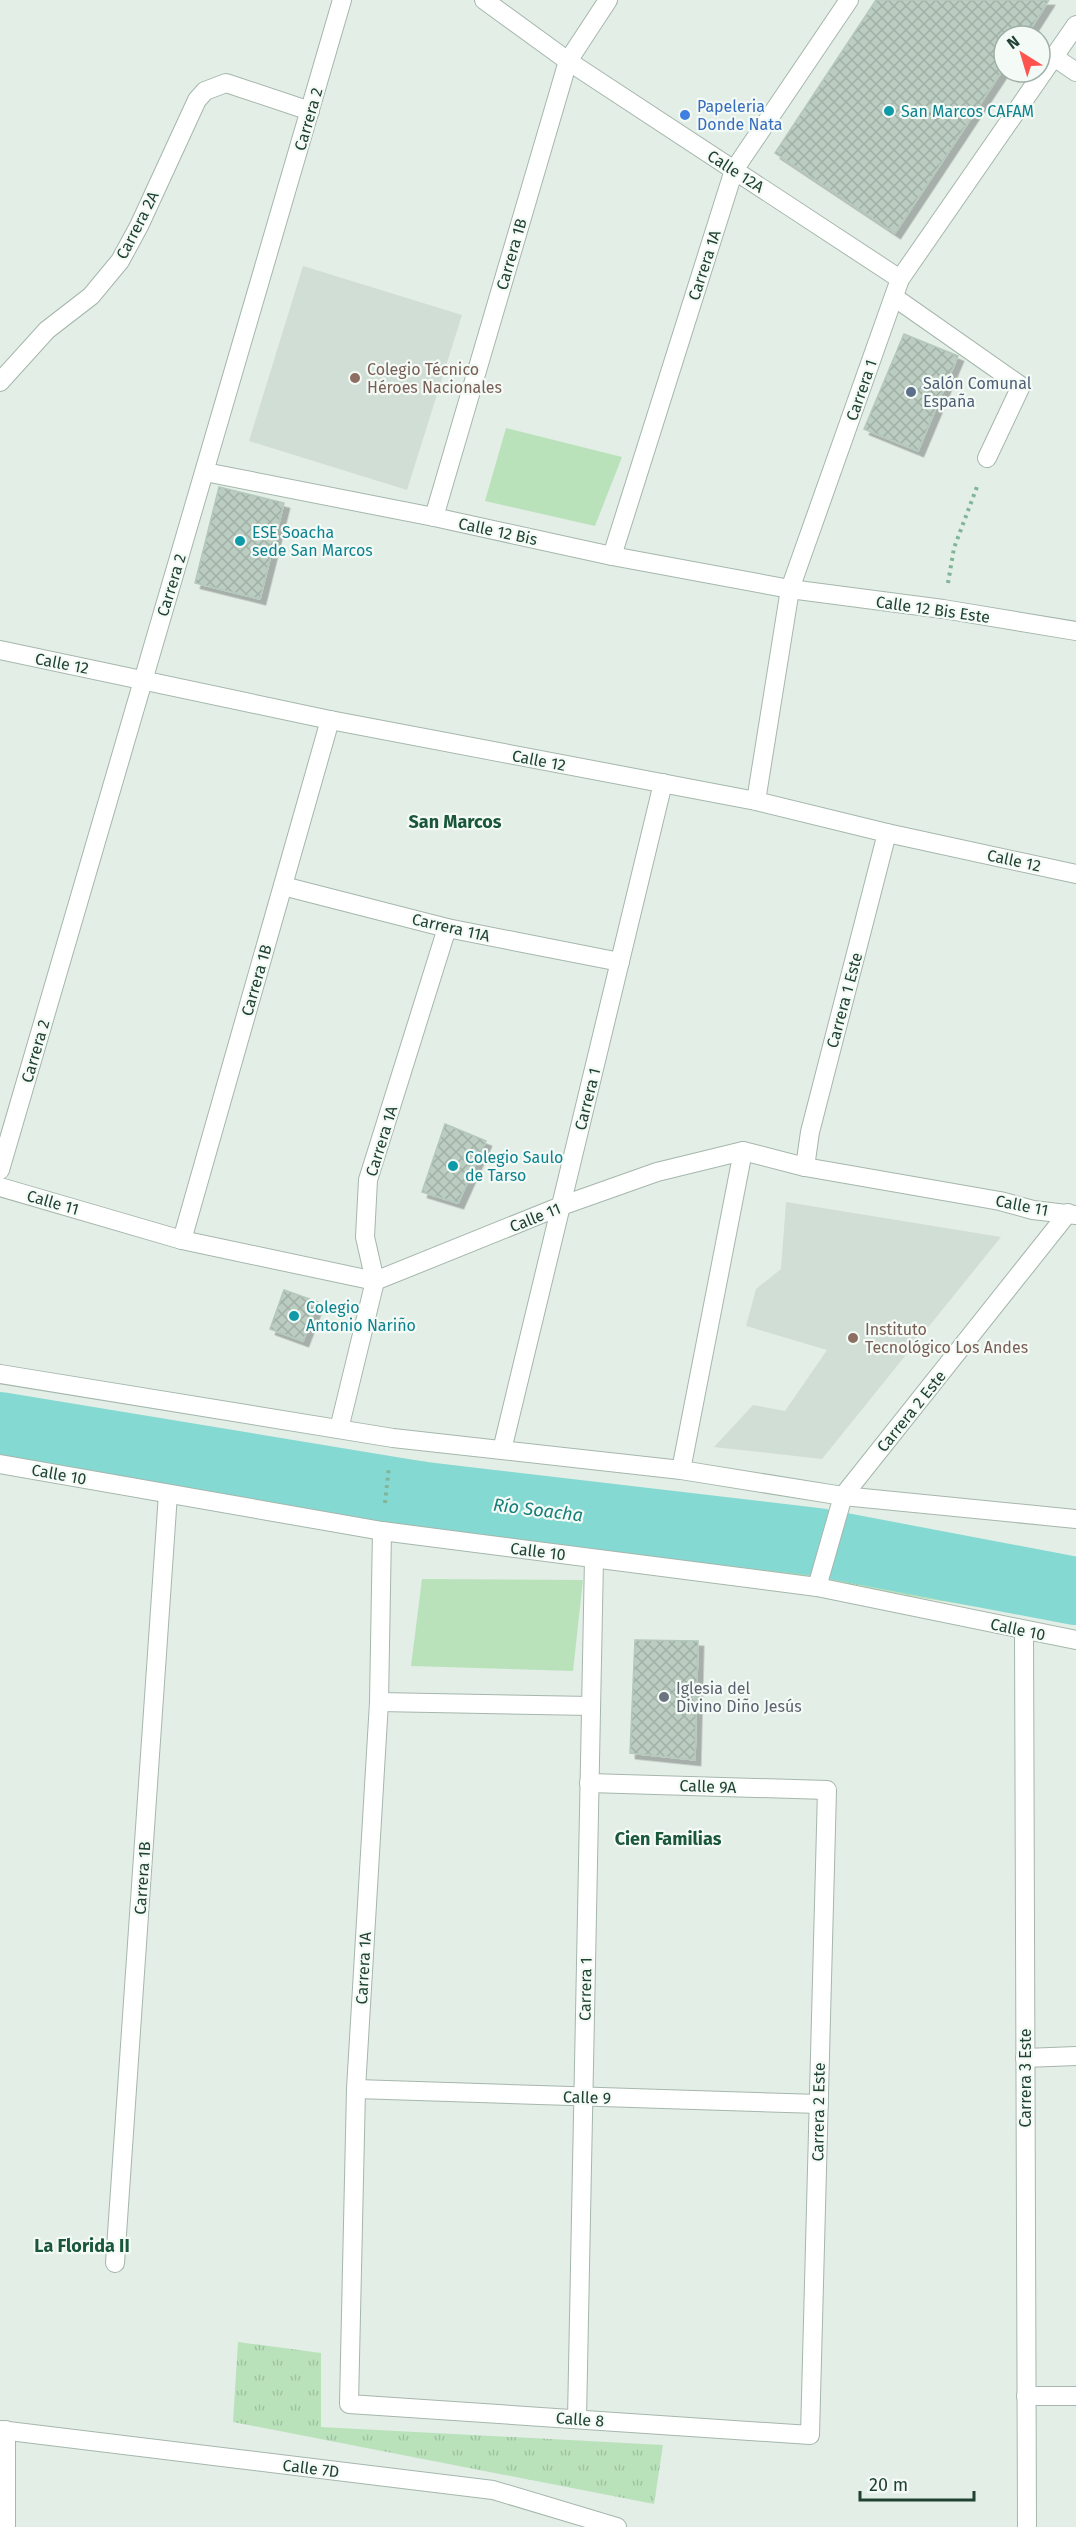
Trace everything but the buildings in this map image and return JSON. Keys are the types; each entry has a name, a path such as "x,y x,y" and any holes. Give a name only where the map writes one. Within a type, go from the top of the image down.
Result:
{"street":[{"name":"Carrera 2","path":"0,1170 342,0"},
{"name":"Calle 12A","path":"484,0 568,61 734,170 897,288 1021,386 987,458"},
{"name":"Carrera 1B","path":"434,517 568,61 608,0"},
{"name":"Carrera 1A","path":"612,556 734,170 849,0"},
{"name":"Carrera 1","path":"756,801 790,589 897,288 1076,25"},
{"path":"1054,57 1076,72"},
{"name":"Carrera 2A","path":"0,382 47,330 91,296 120,261 139,226 197,100 205,91 226,83 310,111"},
{"name":"Calle 12 Bis","path":"205,472 434,517 612,556 790,589"},
{"name":"Calle 12 Bis Este","path":"790,589 943,609 1076,631"},
{"name":"Calle 12","path":"0,650 330,720 756,801 887,833 1076,874"},
{"name":"Carrera 1B","path":"182,1240 330,720"},
{"name":"Carrera 1","path":"502,1450 663,783"},
{"name":"Carrera 1 Este","path":"805,1167 810,1132 887,833"},
{"name":"Carrera 11A","path":"283,886 447,928 620,962"},
{"name":"Carrera 1A","path":"339,1429 375,1281 365,1237 368,1180 447,928"},
{"path":"681,1470 743,1151"},
{"name":"Calle 11","path":"0,1187 182,1240 375,1281 561,1206 657,1172 743,1151 805,1167 1000,1201 1033,1210 1072,1214"},
{"name":"Carrera 2 Este","path":"841,1500 1072,1214"},
{"path":"0,1374 393,1438 681,1470 841,1500 1076,1519"},
{"name":"Calle 10","path":"0,1464 168,1494 383,1523 594,1558 818,1583 1076,1640"},
{"name":"Carrera 1B","path":"115,2263 168,1494"},
{"path":"818,1583 841,1500"},
{"name":"Carrera 1A","path":"349,2404 356,2089 380,1702 383,1523"},
{"name":"Carrera 1","path":"577,2419 594,1558"},
{"name":"Carrera 3 Este","path":"1024,1630 1027,2527"},
{"path":"380,1702 591,1706"},
{"name":"Calle 9A","path":"589,1783 827,1790"},
{"name":"Carrera 2 Este","path":"810,2435 827,1790"},
{"path":"1025,2058 1076,2056"},
{"name":"Calle 9","path":"356,2089 819,2104"},
{"path":"1026,2396 1076,2396"},
{"name":"Calle 8","path":"349,2404 810,2435"},
{"path":"3,2430 6,2527"},
{"name":"Calle 7D","path":"3,2430 493,2490 617,2527"}],"path":[{"path":"943,609 954,548 987,458"},
{"path":"383,1523 390,1457"}],"shaded area":[{"name":"Colegio Técnico Héroes Nacionales","path":"303,266 462,315 407,490 249,441"},
{"name":"Instituto Tecnológico Los Andes","path":"786,1202 1001,1237 822,1459 714,1447 753,1405 785,1411 827,1350 746,1326 756,1289 781,1269"}],"green space":[{"path":"506,428 622,457 595,526 485,501"},
{"path":"0,1397 391,1457 836,1517 1076,1557 1076,1622 384,1514 0,1448"},
{"path":"422,1579 583,1580 573,1671 411,1666"},
{"path":"238,2342 321,2353 321,2427 663,2445 654,2504 233,2422"}],"waterway":[{"name":"Río Soacha","path":"0,1426 424,1496 817,1542 1076,1591"}],"place":[{"name":"San Marcos CAFAM","path":"889,111"},
{"name":"Papeleria Donde Nata","path":"685,115"},
{"name":"Colegio Técnico Héroes Nacionales","path":"355,378"},
{"name":"Salón Comunal España","path":"911,392"},
{"name":"ESE Soacha sede San Marcos","path":"240,541"},
{"name":"Colegio Saulo de Tarso","path":"453,1166"},
{"name":"Colegio Antonio Nariño","path":"294,1316"},
{"name":"Instituto Tecnológico Los Andes","path":"853,1338"},
{"name":"Iglesia del Divino Diño Jesús","path":"664,1697"}],"district":[{"name":"San Marcos","path":"455,822"},
{"name":"Cien Familias","path":"668,1839"},
{"name":"La Florida II","path":"82,2246"}]}
